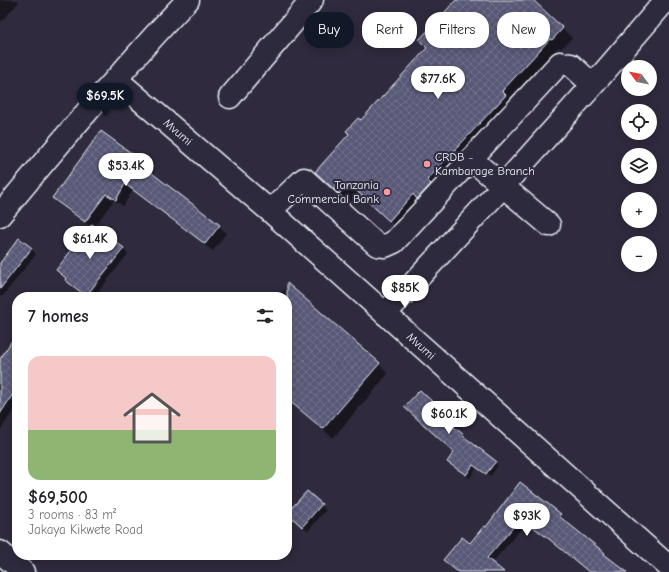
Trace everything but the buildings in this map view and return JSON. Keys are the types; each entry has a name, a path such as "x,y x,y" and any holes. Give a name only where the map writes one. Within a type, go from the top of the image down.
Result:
{"street":[{"path":"0,215 116,79 169,19 188,0"},
{"path":"230,97 312,0"},
{"path":"385,314 503,186 666,0"},
{"path":"270,211 304,179 377,246 385,246 394,242 560,63 571,65 593,85"},
{"name":"Mvumi","path":"116,79 270,211 669,567"},
{"path":"471,159 549,225"},
{"path":"0,552 23,572"}],"place":[{"name":"CRDB - Kambarage Branch","path":"427,164"},
{"name":"Tanzania Commercial Bank","path":"387,192"}]}
